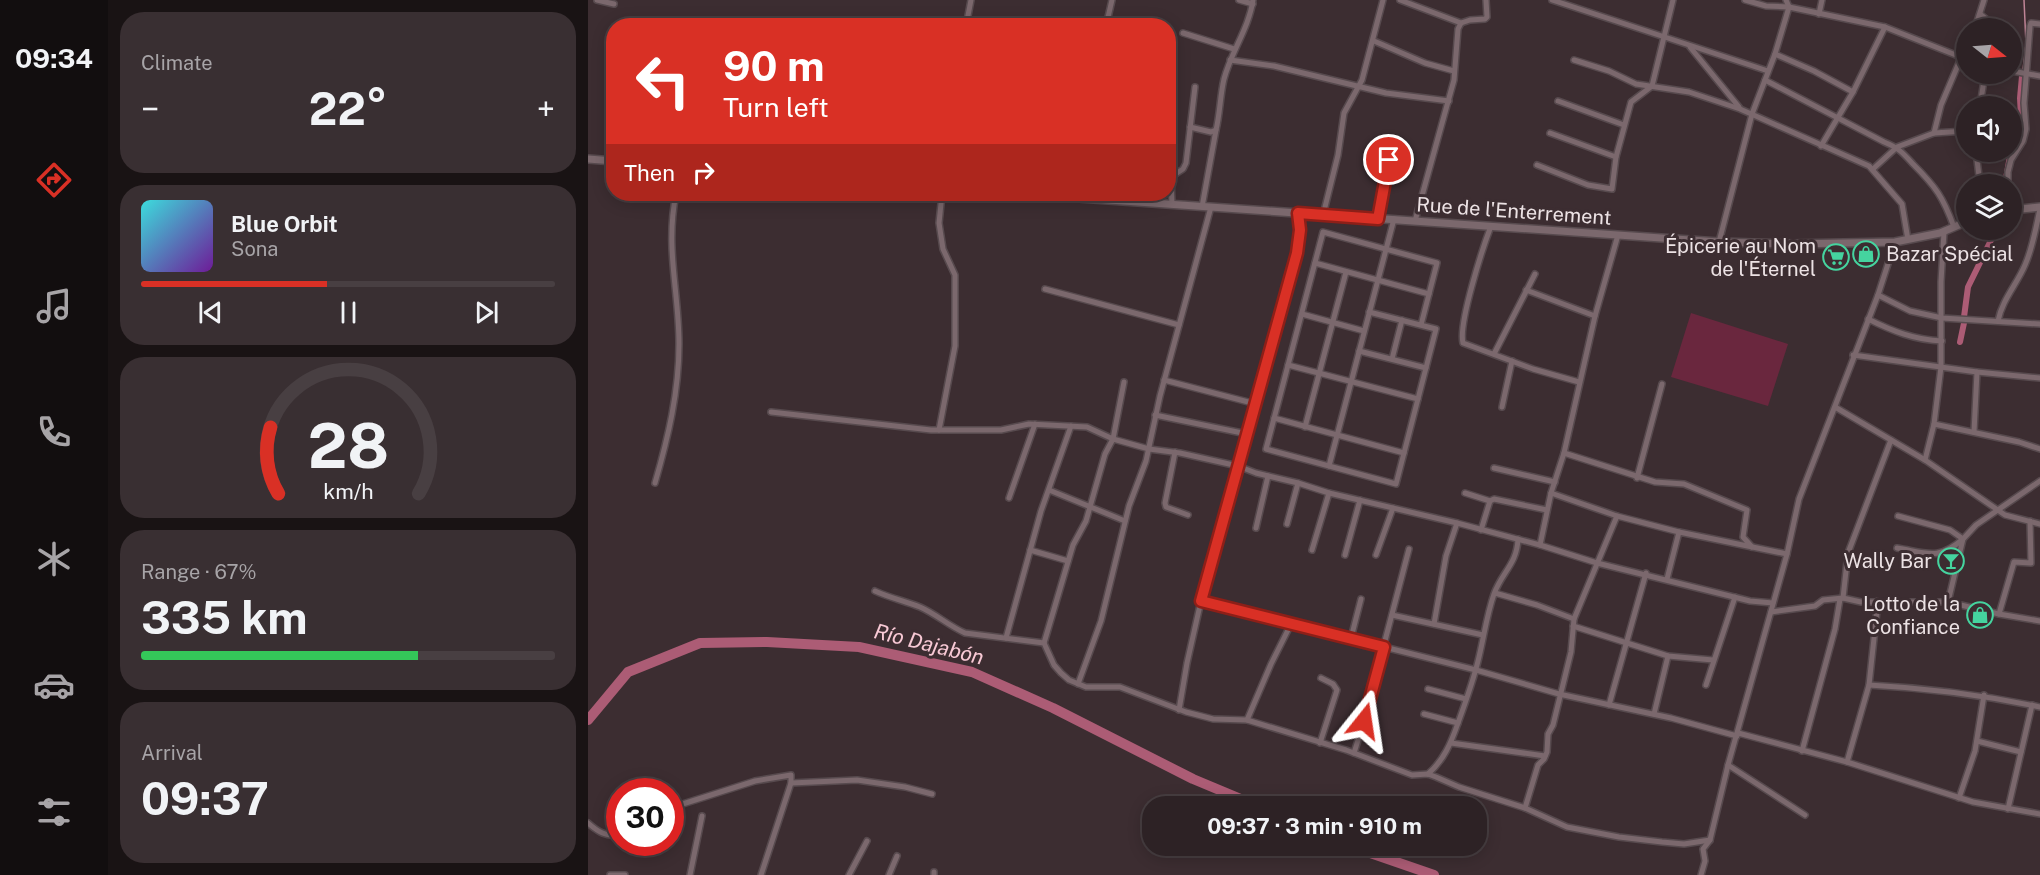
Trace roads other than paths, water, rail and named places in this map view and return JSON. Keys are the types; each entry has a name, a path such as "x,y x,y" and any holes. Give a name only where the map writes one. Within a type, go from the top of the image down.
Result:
{"street":[{"path":"597,0 614,4"},
{"path":"968,18 971,0"},
{"path":"1108,18 1112,0"},
{"path":"1202,207 1223,80 1253,2 1239,0"},
{"path":"1323,215 1338,155 1344,113 1362,80 1383,0"},
{"path":"1400,0 1461,23 1485,19 1487,17 1486,0"},
{"path":"1552,0 1768,72"},
{"path":"1581,9 1583,0"},
{"path":"1537,165 1588,185 1612,189 1616,157 1630,102 1652,86 1673,0"},
{"path":"1745,0 1766,6 1789,7 1885,27 1956,55"},
{"path":"1719,242 1752,114 1775,54 1789,7 1786,0"},
{"path":"1819,14 1822,0"},
{"path":"1979,18 1984,0"},
{"path":"1980,14 1985,18"},
{"path":"1415,221 1454,80 1458,29 1461,23"},
{"path":"2010,174 2012,160 2025,137 2024,103 2030,26 2031,23 2040,24"},
{"path":"1821,146 1853,92 1885,27"},
{"path":"1183,33 1234,49"},
{"path":"1374,41 1425,63 1454,71"},
{"path":"1689,46 1740,109"},
{"path":"1775,54 1853,92"},
{"path":"1230,60 1294,70 1358,88 1449,101"},
{"path":"1574,60 1609,70 1636,84 1689,92 1740,109 1821,146 1856,159 1874,169 1902,204 1908,240"},
{"path":"2022,73 2040,76"},
{"path":"1934,133 1941,105 1956,76"},
{"path":"1764,80 1897,147 1933,184 1954,227"},
{"path":"1176,174 1183,170 1186,163 1195,87"},
{"path":"1558,101 1624,125"},
{"path":"1190,127 1211,132 1216,130"},
{"path":"1874,169 1897,147 1934,133 1956,132"},
{"path":"1550,133 1616,157"},
{"path":"588,159 606,160"},
{"path":"1378,219 1389,160"},
{"path":"655,483 668,438 676,393 679,344 671,250 675,201"},
{"path":"939,430 955,346 955,275 943,249 939,224 941,201"},
{"name":"Rue de l'Enterrement","path":"1127,201 1719,242 1793,244 1895,242 1944,232 1954,227"},
{"path":"1172,201 1172,205"},
{"path":"1078,684 1101,621 1125,521 1149,449 1155,415 1211,207"},
{"path":"1998,321 2000,312 2025,265 2040,208 2022,209"},
{"path":"1179,710 1201,601 1297,253 1300,230 1298,213"},
{"path":"1329,466 1394,219"},
{"path":"1491,226 1482,252 1461,336 1463,342 1512,361 1579,382"},
{"path":"1369,312 1436,329 1396,484 1266,449 1323,232 1437,263 1421,325"},
{"path":"1925,460 1934,424 1941,367 1941,282 1944,232"},
{"path":"1540,545 1551,493 1564,453 1595,316 1618,235"},
{"path":"1701,875 1705,861 1703,849 1710,840 1728,765 1787,554 1799,500 1878,296 1895,242"},
{"path":"1315,263 1429,294"},
{"path":"1305,427 1346,272"},
{"path":"1494,354 1535,274"},
{"path":"1045,289 1179,325"},
{"path":"1526,290 1595,316"},
{"path":"1878,296 1910,311 1942,318 2040,324"},
{"path":"1302,314 1364,331"},
{"path":"1868,319 1903,334 1925,340 1942,341"},
{"path":"1392,359 1402,320"},
{"path":"1359,351 1426,368"},
{"path":"1854,356 2040,378"},
{"path":"1502,407 1512,361"},
{"path":"1288,365 1418,399"},
{"path":"1974,432 1977,372"},
{"path":"1164,380 1256,404"},
{"path":"1124,382 1113,439 1105,454 1086,521 1073,544 1044,644 1054,665 1069,680 1086,687 1126,689 1179,710 1213,719 1247,720 1354,753 1412,775 1428,774 1459,787 1525,808 1567,827 1619,837 1684,844 1710,840"},
{"path":"1637,478 1662,384"},
{"path":"1835,407 1925,460 2006,515 2040,524"},
{"path":"771,412 939,430 1001,430 1035,424 1087,427 1113,439 1149,449 1175,452 1238,466 1329,493 1518,539 1597,563 1646,573 1750,601 1773,603"},
{"path":"1155,415 1247,434"},
{"path":"1274,418 1404,453"},
{"path":"1009,498 1035,424"},
{"path":"1934,424 2019,442 2040,449"},
{"path":"1006,639 1030,550 1071,426"},
{"path":"1802,751 1842,599 1848,553 1891,440"},
{"path":"1175,452 1165,503 1166,507 1188,515"},
{"path":"1564,453 1637,478 1654,482 1684,484 1747,510 1743,537 1752,547"},
{"path":"1494,468 1554,482"},
{"path":"1256,528 1268,476"},
{"path":"1287,524 1298,483"},
{"path":"1897,548 1937,555 1954,548 1976,525 2039,483"},
{"path":"1049,490 1125,521"},
{"path":"1312,550 1329,493"},
{"path":"1465,493 1490,501 1494,499 1547,510"},
{"path":"1551,493 1617,516 1679,532 1787,554"},
{"path":"1345,555 1360,500"},
{"path":"1481,530 1490,501"},
{"path":"1376,555 1393,508"},
{"path":"1525,808 1538,765 1545,756 1548,734 1553,725 1571,652 1574,619 1617,516"},
{"path":"1898,516 1950,530 1963,539"},
{"path":"1999,614 2014,562 2031,563 2030,521"},
{"path":"1434,624 1446,556 1457,523"},
{"path":"1667,579 1679,532"},
{"path":"1428,774 1440,762 1451,742 1476,670 1495,593 1512,564 1518,539"},
{"path":"1948,602 1963,539"},
{"path":"1354,753 1409,549"},
{"path":"1030,550 1068,561"},
{"path":"1609,705 1646,573"},
{"path":"875,591 922,608 965,633 1044,644"},
{"path":"1495,593 1574,619"},
{"path":"1706,685 1735,597"},
{"path":"1351,638 1361,599"},
{"path":"1771,612 1815,606 1823,600 1948,602 2040,621"},
{"path":"1201,601 1292,622 1559,694 1654,714 1847,762 1959,798 2040,814"},
{"path":"1847,762 1869,685 1878,601"},
{"path":"1392,615 1483,635"},
{"path":"1247,720 1292,622"},
{"path":"1573,626 1668,656 1713,660"},
{"path":"1654,714 1668,656"},
{"path":"1320,743 1337,690 1333,684 1321,678"},
{"path":"1869,685 1984,695 2040,707"},
{"path":"1428,689 1466,699"},
{"path":"1959,798 1977,741 1984,695"},
{"path":"2008,809 2032,705"},
{"path":"1424,714 1458,723"},
{"path":"1977,741 2021,752"},
{"path":"1451,742 1545,756"},
{"path":"1728,765 1805,815"},
{"path":"684,803 789,774 792,777 791,783 761,875"},
{"path":"791,783 867,781 932,794"},
{"path":"690,875 702,816"},
{"path":"588,823 606,834"},
{"path":"849,875 867,841"},
{"path":"889,875 897,856"},
{"path":"610,875 625,875"}],"waterway":[{"path":"2023,70 2026,44 2024,0"},
{"path":"2007,174 2010,156 2022,135 2021,84"},
{"path":"1964,317 1968,287 1991,240"},
{"path":"1960,342 1964,323"},
{"name":"Río Dajabón","path":"588,720 628,672 700,643 767,642 859,647 972,672 1053,708 1193,779 1234,796"},
{"name":"Río Dajabón","path":"1379,856 1434,875"}],"place":[{"name":"Bazar Spécial","path":"1866,254"},
{"name":"Épicerie au Nom de l'Éternel","path":"1836,257"},
{"name":"Wally Bar","path":"1951,561"},
{"name":"Lotto de la Confiance","path":"1980,615"}]}
